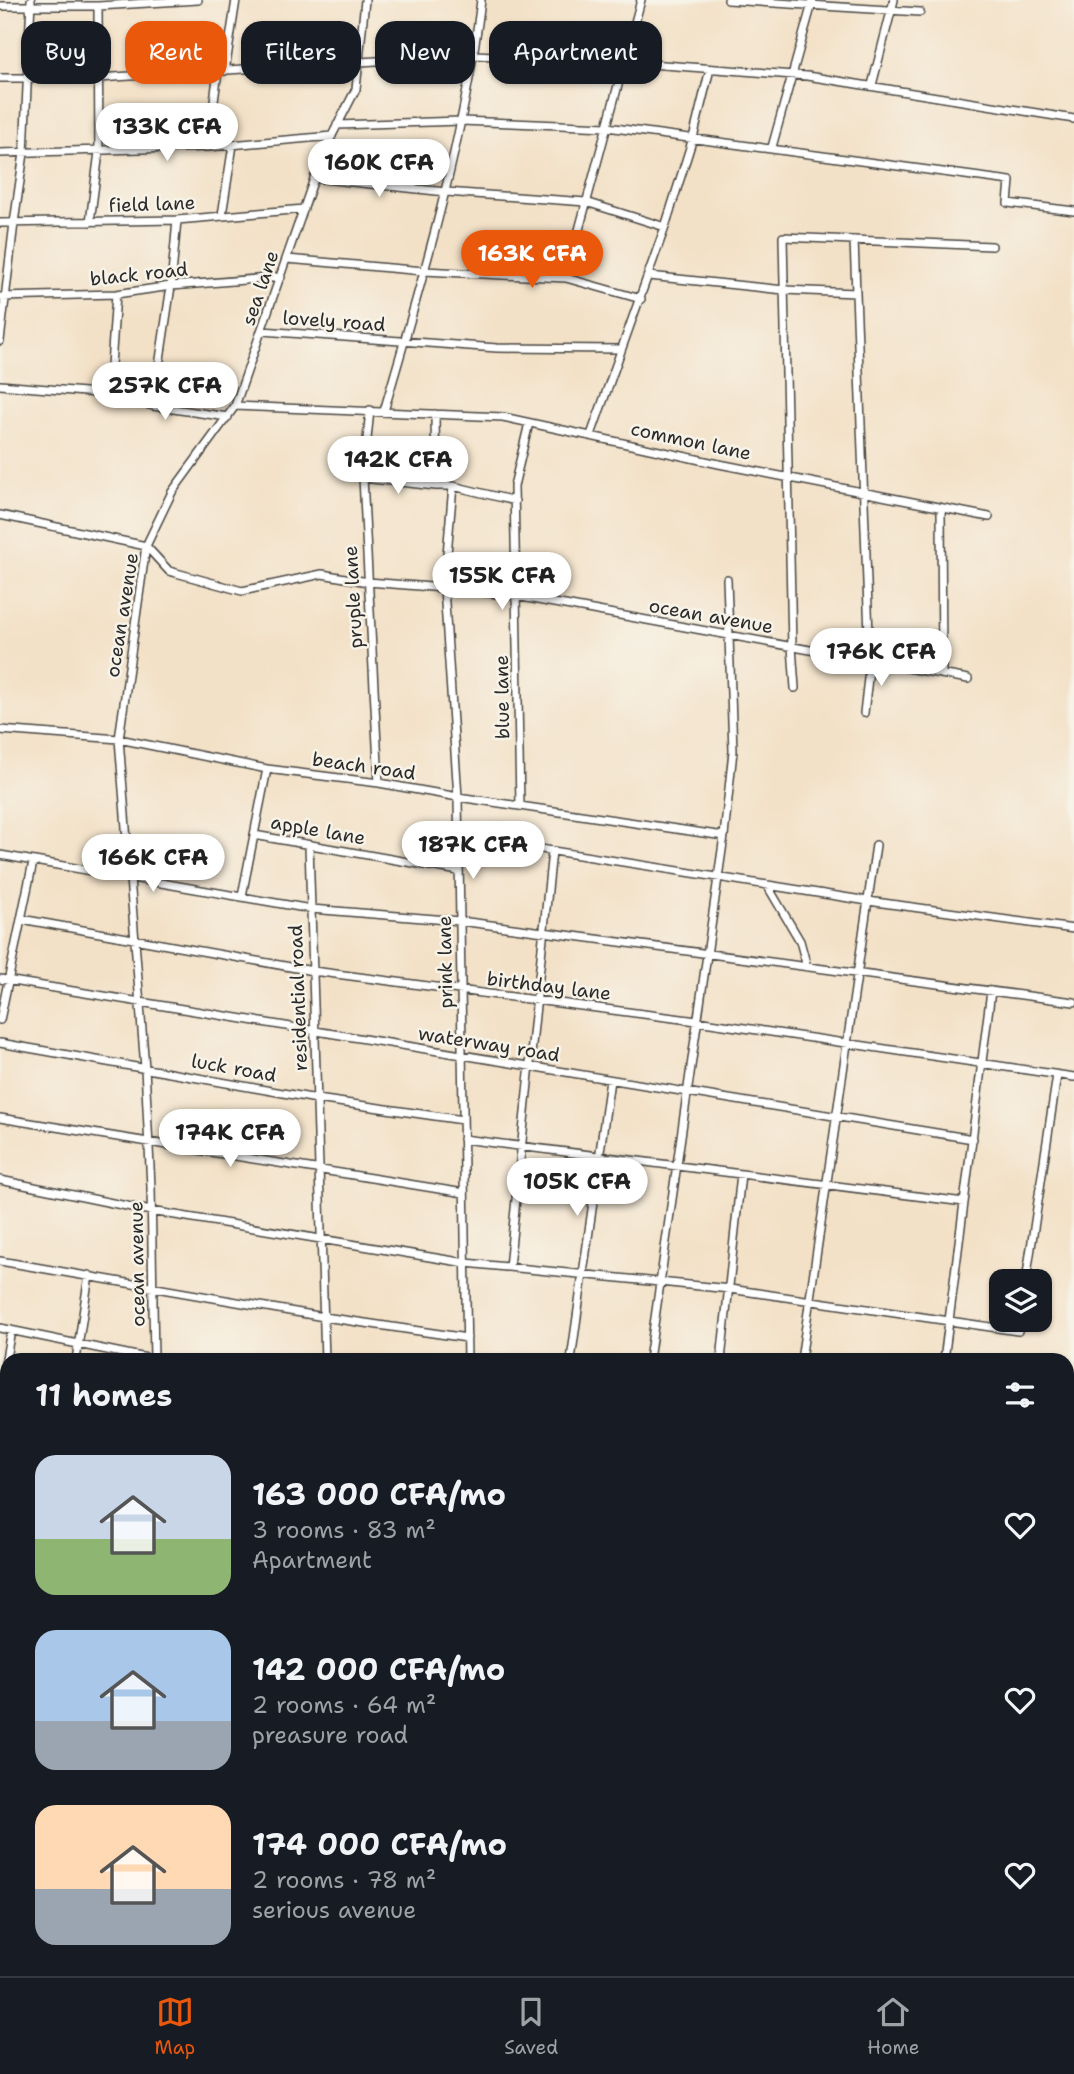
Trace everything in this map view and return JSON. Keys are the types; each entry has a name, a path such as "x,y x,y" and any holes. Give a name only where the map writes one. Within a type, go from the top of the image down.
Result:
{"street":[{"path":"0,6 30,3 98,6 198,0"},
{"path":"227,46 236,0"},
{"name":"sea lane","path":"361,41 365,0"},
{"path":"475,47 481,0"},
{"path":"635,21 641,0"},
{"path":"728,0 813,3 920,12"},
{"path":"872,85 894,0"},
{"path":"30,3 30,21"},
{"path":"772,147 813,3"},
{"path":"98,6 98,21"},
{"path":"662,65 872,85 1074,119"},
{"path":"591,435 666,227 693,138 710,69"},
{"path":"0,78 21,78"},
{"path":"0,341 2,297 24,153 29,84"},
{"path":"90,222 99,152 98,84"},
{"path":"208,147 220,84"},
{"name":"sea lane","path":"146,546 172,492 235,406 323,153 357,84"},
{"path":"384,411 446,192 468,84"},
{"path":"566,278 618,84"},
{"path":"337,125 461,121 607,127 1010,181 1008,203 1074,211"},
{"path":"0,153 208,147 332,136"},
{"path":"222,215 233,145"},
{"path":"314,178 446,192 586,202 666,227"},
{"name":"field lane","path":"0,223 177,220 304,209"},
{"path":"152,406 172,286 177,220"},
{"path":"795,688 783,237 992,246"},
{"path":"854,240 870,661 864,713"},
{"path":"287,259 424,271 566,278 641,299"},
{"path":"649,276 784,290 856,293"},
{"name":"black road","path":"2,297 116,295 172,286 281,277"},
{"path":"109,394 116,295"},
{"name":"lovely road","path":"262,331 497,348 621,349"},
{"path":"0,385 109,394 152,406 228,416"},
{"name":"common lane","path":"235,406 503,417 788,478 989,517"},
{"name":"pruple lane","path":"370,410 363,478 379,782"},
{"path":"435,414 436,486"},
{"name":"blue lane","path":"520,805 514,486 529,423"},
{"path":"363,478 453,486 515,500"},
{"name":"prink lane","path":"453,486 444,588 458,797 467,1353"},
{"path":"941,508 942,674"},
{"path":"0,514 146,546"},
{"name":"ocean avenue","path":"146,546 169,571 242,591 322,574 368,582 516,596 968,679"},
{"name":"ocean avenue","path":"146,546 119,739 145,1068 155,1353"},
{"path":"650,1353 724,836 733,751 727,579"},
{"name":"beach road","path":"0,730 119,739 267,769 379,782 458,797 724,836"},
{"path":"242,896 267,769"},
{"name":"apple lane","path":"254,835 459,871"},
{"path":"459,836 868,901 1074,929"},
{"name":"residential road","path":"309,845 325,1353"},
{"path":"802,1353 876,845"},
{"path":"509,1267 552,851"},
{"path":"0,855 311,909 460,921 1074,1002"},
{"path":"0,1020 33,862"},
{"path":"767,885 800,941 807,967"},
{"name":"birthday lane","path":"21,919 313,971 697,1021 1074,1077"},
{"name":"waterway road","path":"0,979 973,1139"},
{"path":"945,1353 992,991"},
{"name":"luck road","path":"0,1043 317,1099 463,1120"},
{"path":"1028,1269 1057,1075"},
{"path":"572,1353 610,1080"},
{"path":"0,1118 464,1193"},
{"path":"463,1139 964,1202"},
{"path":"722,1353 741,1174"},
{"path":"0,1180 151,1211 466,1263 730,1289 989,1326"},
{"path":"0,1261 324,1317 467,1338"},
{"path":"77,1353 89,1275"},
{"path":"0,1328 119,1353"},
{"path":"7,1353 11,1330"}]}
